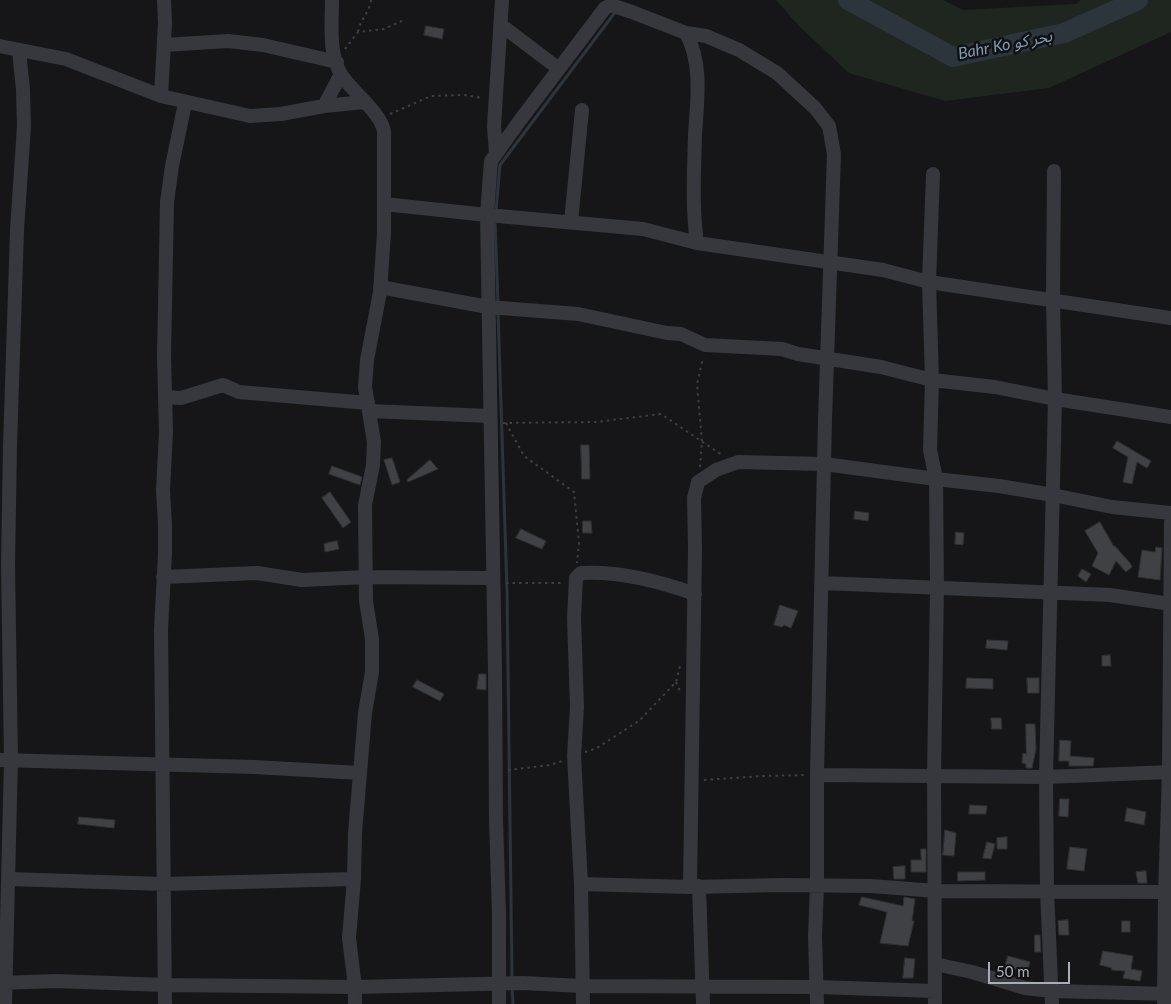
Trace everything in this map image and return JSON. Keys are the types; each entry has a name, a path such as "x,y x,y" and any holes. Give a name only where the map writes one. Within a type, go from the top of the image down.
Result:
{"street":[{"path":"161,96 164,0"},
{"path":"332,0 331,27 337,63 364,102 383,124 384,131 384,204 380,286 367,360 365,387 374,442 365,505 366,601 372,639 372,672 365,713 349,938 355,987 355,1004"},
{"path":"496,153 495,100 502,0"},
{"path":"499,1004 500,914 496,820 488,307 493,216 489,170 496,153 605,8 615,5 686,33 706,36 739,50 777,73 815,108 829,126 834,154 824,464 817,775 817,1004"},
{"path":"501,26 559,69"},
{"path":"686,33 693,50 698,74 694,218 697,243"},
{"path":"164,45 228,42 263,45 337,63"},
{"path":"0,46 66,59 161,96 185,103 250,116 281,114 324,106 364,102"},
{"path":"5,1004 3,983 8,879 5,759 10,727 8,565 10,416 17,230 24,126 19,50"},
{"path":"324,106 337,63"},
{"path":"165,1004 161,630 165,525 163,490 166,432 164,356 167,202 172,166 185,103"},
{"path":"571,222 582,110"},
{"path":"1052,998 1047,891 1046,777 1055,399 1053,300 1054,171"},
{"path":"3,983 56,980 165,985 355,987 499,982 582,986 817,987 935,997 934,776 937,588 936,480 930,450 932,380 929,282 933,174"},
{"path":"384,204 643,229 697,243 883,270 929,282 1171,318"},
{"path":"380,286 488,307 578,314 681,334 705,345 782,349 798,354 881,367 932,380 996,387 1055,399 1171,417"},
{"path":"166,397 181,398 223,385 239,392 369,407 490,416"},
{"path":"702,1004 695,887 692,774 695,594 694,498 698,482 716,470 738,462 824,464 936,480 999,486 1112,507 1171,513"},
{"path":"935,964 972,972 1052,998 1166,997 1170,772 1171,522"},
{"path":"163,577 257,573 302,580 367,577 493,578"},
{"path":"583,1004 581,884 574,756 577,707 574,618 576,580 581,573 632,577 695,594"},
{"path":"822,583 1110,595 1170,604"},
{"path":"0,694 7,700 10,727"},
{"path":"5,759 254,767 360,773"},
{"path":"817,775 1046,777 1170,772"},
{"path":"8,879 164,884 354,880"},
{"path":"581,884 695,887 817,885 936,890 1168,892"}],"path":[{"path":"337,63 358,32 361,20 370,8 371,0"},
{"path":"358,32 384,29 404,20"},
{"path":"374,113 392,115 431,96 464,95 495,100"},
{"path":"698,482 702,442 697,384 705,345"},
{"path":"510,583 576,580 579,543 574,492 524,456 506,423 596,422 662,414 719,454 738,462"},
{"path":"513,770 550,765 597,748 640,720 676,682 681,663"},
{"path":"676,682 680,691"},
{"path":"692,774 705,781 763,776 817,775"}],"shaded area":[{"path":"776,0 943,0 963,10 1075,4 1081,0 1171,0 1171,32 1049,88 945,101 849,73 799,26"}],"building":[{"path":"426,26 444,29 442,39 424,35"},
{"path":"1117,441 1151,461 1147,468 1137,462 1132,484 1123,482 1128,457 1113,448"},
{"path":"581,445 589,445 590,479 582,479"},
{"path":"392,458 400,482 392,485 384,460"},
{"path":"430,460 438,469 408,482 407,480"},
{"path":"332,466 362,477 360,485 329,474"},
{"path":"330,492 351,522 343,528 322,498"},
{"path":"855,511 869,513 868,521 854,519"},
{"path":"583,521 591,521 592,533 583,533"},
{"path":"1100,522 1114,547 1114,545 1130,563 1132,567 1126,572 1116,561 1109,575 1092,566 1098,553 1085,531"},
{"path":"521,529 546,541 542,549 516,538"},
{"path":"956,532 964,533 963,545 955,544"},
{"path":"337,541 339,549 325,552 324,544"},
{"path":"1156,547 1162,548 1160,580 1138,577 1142,550 1155,552"},
{"path":"1082,569 1091,574 1086,582 1078,576"},
{"path":"780,605 798,611 791,628 784,625 782,627 774,625"},
{"path":"987,640 1008,641 1007,650 986,648"},
{"path":"1110,655 1111,666 1102,666 1102,656"},
{"path":"479,674 486,674 486,690 477,689"},
{"path":"967,678 993,679 993,689 966,688"},
{"path":"1027,678 1039,678 1039,693 1028,693"},
{"path":"417,680 444,694 440,701 413,687"},
{"path":"991,718 1001,718 1002,729 992,729"},
{"path":"1026,724 1035,724 1036,749 1032,768 1026,768 1026,764 1022,763 1023,753 1026,754"},
{"path":"1060,740 1071,741 1070,756 1094,758 1093,766 1069,766 1069,761 1059,761"},
{"path":"1060,799 1069,799 1068,817 1059,816"},
{"path":"970,805 987,806 986,814 969,814"},
{"path":"1127,808 1146,812 1144,825 1125,821"},
{"path":"79,817 115,820 114,828 78,824"},
{"path":"945,830 956,833 954,856 943,855"},
{"path":"1007,837 1007,849 997,849 997,838"},
{"path":"987,842 995,844 991,859 983,858"},
{"path":"1070,847 1087,849 1084,871 1067,869"},
{"path":"921,849 926,849 926,872 911,872 911,860 921,860"},
{"path":"905,866 905,879 894,879 893,867"},
{"path":"1146,871 1147,883 1138,883 1136,872"},
{"path":"958,872 985,872 985,880 958,881"},
{"path":"862,897 903,906 904,897 915,899 912,921 914,921 908,946 880,943 887,912 859,905"},
{"path":"1068,920 1069,935 1059,935 1058,921"},
{"path":"1122,921 1130,921 1130,932 1122,932"},
{"path":"1035,935 1040,935 1041,952 1035,952"},
{"path":"1103,951 1133,956 1131,969 1142,971 1140,981 1123,978 1125,971 1111,970 1112,968 1100,965"},
{"path":"1008,956 1030,962 1027,973 1005,966"},
{"path":"905,958 915,959 913,978 903,978"}],"waterway":[{"name":"Bahr Ko بحر كو","path":"848,0 953,57 1064,33 1138,0"},
{"path":"496,211 500,165 616,11"},
{"path":"495,220 498,304"},
{"path":"498,312 507,590 512,978"},
{"path":"512,987 513,1004"}]}
